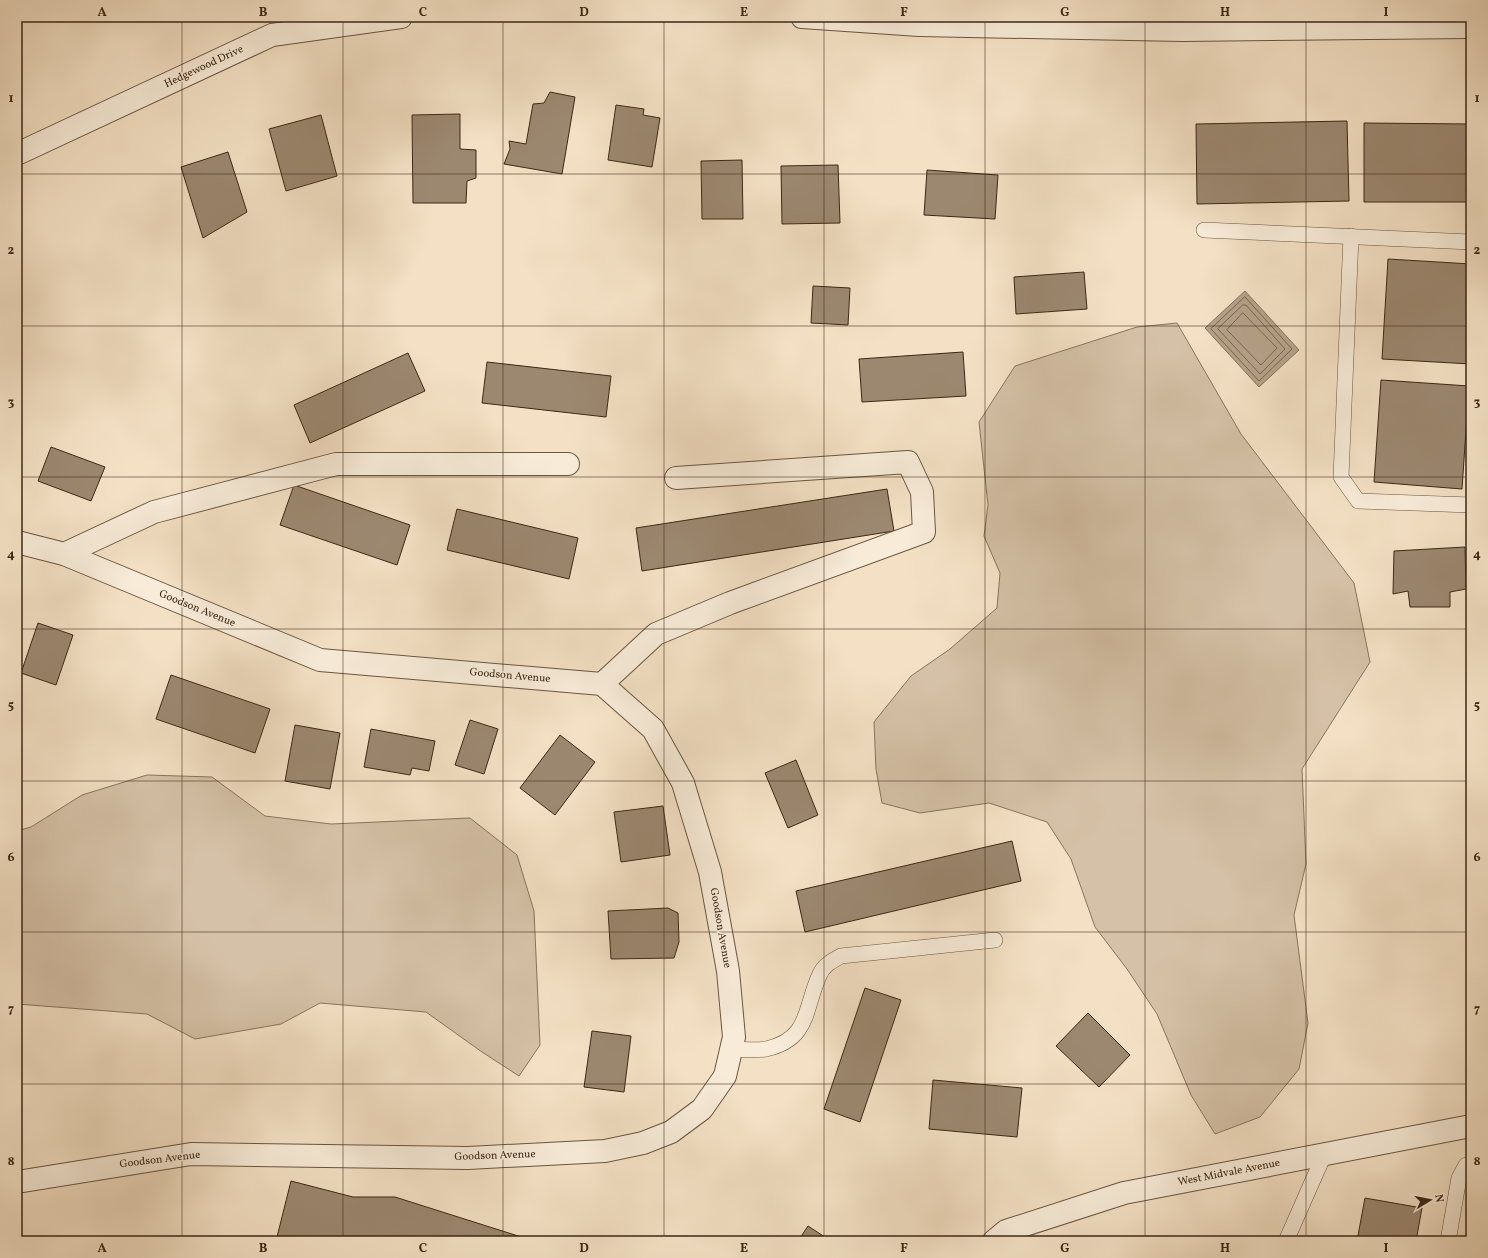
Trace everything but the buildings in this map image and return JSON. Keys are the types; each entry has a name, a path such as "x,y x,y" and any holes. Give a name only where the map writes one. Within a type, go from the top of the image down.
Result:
{"street":[{"name":"Hedgewood Drive","path":"17,154 270,26 401,17"},
{"path":"802,17 919,25 1182,24 1471,27"},
{"path":"602,684 656,634 730,603 924,532 922,492 908,462 676,478"},
{"path":"64,554 154,512 336,464 568,464"},
{"name":"Goodson Avenue","path":"17,542 64,554 320,660 602,684 653,729 683,783 710,872 728,971 734,1037 725,1076 702,1109 671,1132 643,1143 605,1151 468,1158 191,1154 17,1182"},
{"name":"West Midvale Avenue","path":"994,1241 1006,1231 1124,1193 1471,1126"}],"lane":[{"path":"1204,230 1471,242"},
{"path":"1351,236 1341,477 1358,501 1471,505"},
{"path":"732,1049 764,1049 781,1044 798,1031 805,1020 820,973 829,962 841,956 995,940"},
{"path":"1286,1241 1324,1154"},
{"path":"1448,1241 1458,1178 1466,1165 1471,1164"}],"shaded area":[{"path":"1177,323 1241,434 1354,583 1370,662 1302,769 1306,864 1294,915 1308,1023 1299,1069 1260,1117 1215,1134 1191,1095 1157,1014 1127,969 1095,927 1071,859 1047,822 989,803 920,813 882,803 876,769 874,722 911,676 950,649 997,608 1000,573 984,536 988,505 979,422 1015,366 1137,327"},
{"path":"147,775 212,777 265,816 331,824 470,818 517,855 534,911 540,1045 519,1076 482,1052 426,1012 320,1003 281,1024 195,1039 147,1014 17,1004 17,831 31,827 82,795"}],"water":[{"path":"1245,291 1299,350 1259,387 1205,328"}]}
